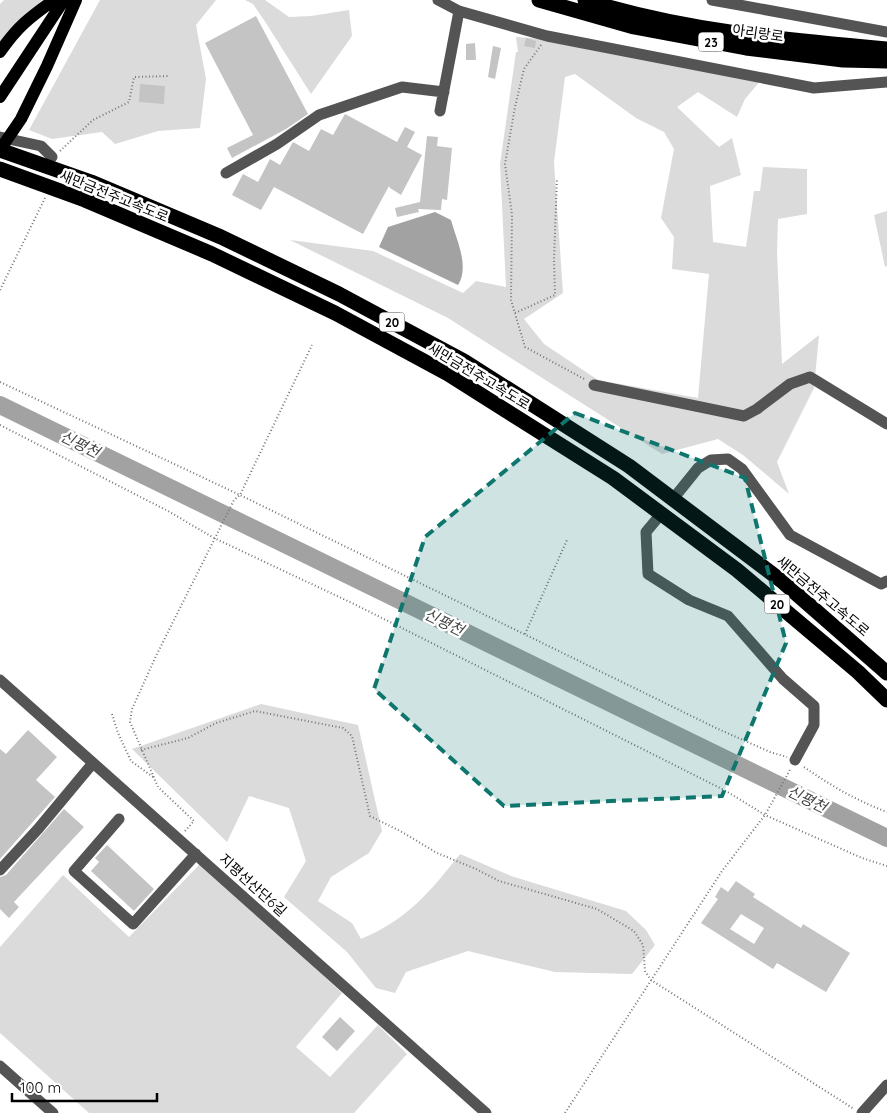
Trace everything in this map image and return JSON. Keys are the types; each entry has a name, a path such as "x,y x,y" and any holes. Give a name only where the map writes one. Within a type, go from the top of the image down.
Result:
{"highway":[{"name":"아리랑로","path":"539,0 634,27 746,48 843,60 887,61"},
{"name":"아리랑로","path":"585,0 667,22 778,40 887,49"},
{"name":"새만금전주고속도로","path":"2,144 229,241 339,294 464,361 629,466 783,582 887,673"},
{"name":"새만금전주고속도로","path":"0,169 85,200 212,254 309,301 448,374 613,478 737,570 858,672 887,700"}],"main road":[{"path":"0,52 11,36 28,18 54,0"},
{"path":"0,97 64,0"},
{"path":"2,144 21,119 76,0"}],"street":[{"path":"438,0 459,11 547,36 814,88 887,82"},
{"path":"712,0 887,32"},
{"path":"440,111 459,11"},
{"path":"226,173 277,144 319,115 402,87 444,92"},
{"path":"2,144 41,146 52,157"},
{"path":"594,384 744,416 757,410 790,384 810,377 887,424"},
{"path":"673,499 698,468 711,460 728,459 742,470 790,535 881,584 887,580"},
{"path":"661,514 646,532 648,574 689,600 728,616 783,679 814,706 814,726 796,760"},
{"name":"지평선산단6길","path":"0,680 486,1113"},
{"path":"0,870 38,829 93,763"},
{"path":"119,820 74,871 133,924 196,854"},
{"path":"0,1066 52,1113"},
{"path":"861,1113 887,1085"}],"path":[{"path":"547,36 524,69 505,164 512,215 512,300 525,347 594,384"},
{"path":"52,157 93,120 129,102 134,77 170,76"},
{"path":"515,313 555,295 554,260 557,178"},
{"path":"0,290 48,191"},
{"path":"179,839 194,821 158,787 130,722 132,709 214,538 234,500 240,495 312,345"},
{"path":"0,382 240,495 716,728 770,752 796,760 828,784 887,812"},
{"path":"0,425 168,511 214,538 363,609 708,782 765,815 862,858 887,866"},
{"path":"525,634 567,540"},
{"path":"141,750 188,738 216,723 255,711 344,728 352,736 370,816 437,853 499,881 597,909 634,931 644,945 645,971 651,980 861,1113"},
{"path":"112,714 118,733 131,761 154,778"},
{"path":"566,1113 722,871 765,815 796,760"}],"highlighted area":[{"path":"575,413 745,478 786,643 722,796 504,806 374,689 425,537"}],"shaded area":[{"path":"4,0 42,0 0,47 0,4"},
{"path":"100,0 216,0 196,25 206,79 200,128 158,131 115,144 102,132 52,139 29,130"},
{"path":"245,0 265,0 289,17 311,16 349,10 352,36 311,94 253,4"},
{"path":"516,37 549,39 761,80 745,99 737,117 698,92 677,107 719,147 732,138 741,175 710,186 713,242 746,247 754,191 760,191 763,167 807,169 807,214 778,219 777,252 782,364 819,335 814,388 777,462 789,494 743,455 718,439 662,454 448,318 290,240 373,251 463,293 476,281 506,287 500,164 516,52 518,52","holes":["575,74 636,118 664,132 674,149 661,218 674,237 672,269 709,274 698,398 598,380 544,344 524,319 563,293 554,162 565,77"]},
{"path":"887,211 887,266 885,267 874,215"},
{"path":"435,212 451,220 459,244 463,270 458,285 379,247 388,227"},
{"path":"261,704 358,725 382,831 369,853 331,877 318,901 352,923 361,939 392,923 417,904 460,854 511,876 626,911 646,930 655,945 632,974 555,972 468,951 406,972 395,993 376,988 347,952 284,897 306,861 289,808 249,796 227,842 132,749"},
{"path":"201,863 342,993 296,1047 330,1077 378,1025 407,1054 354,1113 89,1113 0,1033 0,947 63,875 129,937"}],"building":[{"path":"256,16 308,114 286,129 232,158 227,148 253,135 205,43"},
{"path":"526,38 536,41 535,48 524,46"},
{"path":"475,43 476,60 466,60 466,44"},
{"path":"493,46 501,48 495,79 488,77"},
{"path":"140,84 165,86 164,104 139,102"},
{"path":"345,114 397,142 405,127 415,132 407,147 422,155 401,195 389,186 363,234 274,187 261,210 232,195 243,174 258,182 270,159 280,165 293,142 309,151 321,129 333,135"},
{"path":"427,136 438,137 437,146 452,148 447,200 442,199 441,210 418,209 419,212 397,217 395,208 420,202"},
{"path":"28,730 57,757 36,780 55,797 0,859 0,749 6,754"},
{"path":"64,809 84,827 14,902 19,907 9,918 0,909 0,877 6,875"},
{"path":"107,845 154,889 134,911 91,871 99,862 95,858"},
{"path":"736,881 755,894 753,897 801,928 803,924 850,953 826,992 777,963 773,969 701,923 718,899 715,897 721,887 728,892","holes":["741,914 764,928 754,944 730,929"]},
{"path":"340,1017 355,1031 337,1051 322,1037"}],"waterway":[{"name":"신평천","path":"0,405 887,838"}]}
